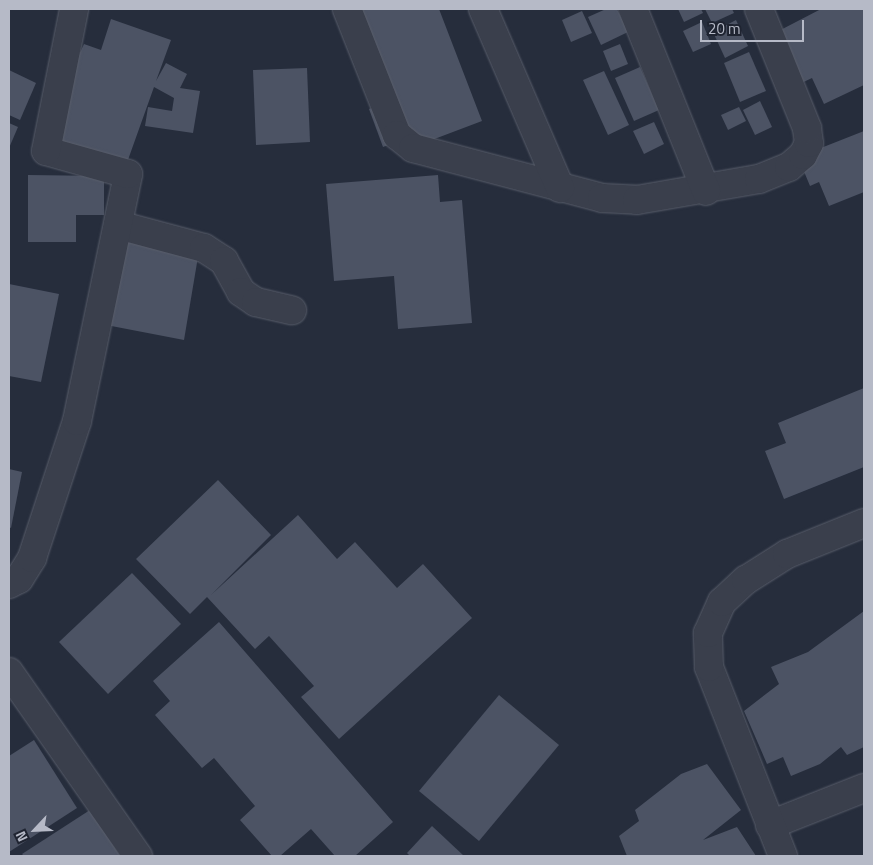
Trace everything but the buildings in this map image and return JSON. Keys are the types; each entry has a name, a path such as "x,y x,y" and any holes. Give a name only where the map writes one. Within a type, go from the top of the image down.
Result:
{"street":[{"path":"9,584 19,579 32,558 77,421 128,174 46,151 74,9"},
{"path":"347,9 397,135 431,156 602,198 637,200 706,191 789,168 809,143 759,9"},
{"path":"484,9 560,188"},
{"path":"633,9 706,191"},
{"path":"118,225 204,248 224,261 241,292 256,302 292,310"},
{"path":"783,856 708,667 708,633 722,602 746,580 787,554 864,523"},
{"path":"9,672 138,856"},
{"path":"770,825 864,788"}]}
